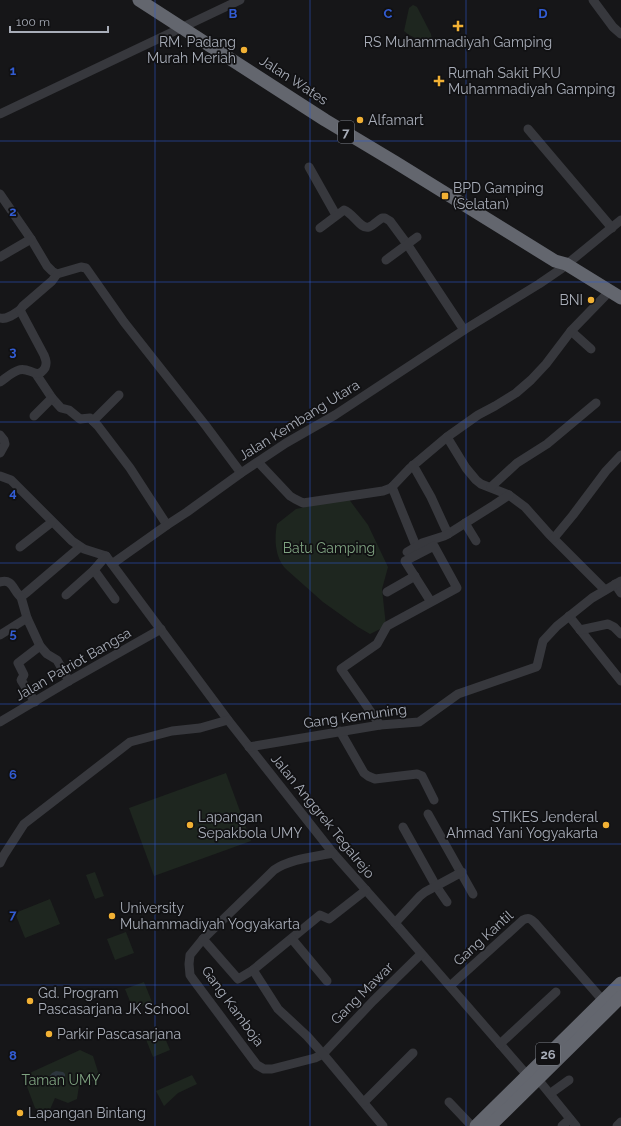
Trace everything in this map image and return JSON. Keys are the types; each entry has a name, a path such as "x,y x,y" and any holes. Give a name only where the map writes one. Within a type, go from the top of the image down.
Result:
{"highway":[{"name":"Jalan Wates","path":"139,0 325,120 401,165 561,265 621,306"},
{"name":"Jalan Wates","path":"561,265 621,298"},
{"name":"26","path":"472,1125 621,983"},
{"name":"26","path":"490,1126 621,997"}],"street":[{"path":"0,114 240,0"},
{"path":"593,0 621,34"},
{"path":"528,129 612,228"},
{"path":"309,166 336,215"},
{"path":"0,194 31,239 47,266 57,274"},
{"path":"320,228 336,215 346,210 362,226 367,228 380,219 386,218 390,221 407,244 464,330"},
{"name":"Jalan Kembang Utara","path":"66,595 94,570 187,512 286,443 335,415 464,330 539,284 561,265 621,220"},
{"path":"386,260 417,237"},
{"path":"0,256 31,239"},
{"path":"0,318 7,318 20,310 52,281 57,274 81,267 86,268 124,322 241,473"},
{"path":"258,462 290,496 303,503 382,491 392,487 405,473 447,437 478,415 516,393 531,380 546,364 571,331 605,296"},
{"path":"20,310 46,360 46,364 42,371 39,374 36,374"},
{"path":"571,331 592,349"},
{"path":"0,382 20,369 27,370 36,374 52,398 63,409 69,410 80,419 88,418 93,421 130,468 167,524"},
{"path":"93,421 118,395"},
{"path":"34,416 52,398"},
{"path":"491,487 517,463 547,444 596,403"},
{"path":"0,435 5,444 0,453"},
{"path":"447,437 472,476 478,482 509,495 525,507 605,590"},
{"path":"554,538 606,471 621,455"},
{"path":"414,465 432,497 448,534"},
{"path":"1,474 11,480 72,541 80,547 109,560"},
{"path":"392,487 416,546"},
{"path":"407,552 416,546 448,534 509,495"},
{"path":"20,547 52,522"},
{"path":"465,523 476,541"},
{"path":"380,725 341,669 377,644 387,626 457,588 434,546 405,560 431,602"},
{"path":"21,597 80,547"},
{"name":"Jalan Anggrek Tegalrejo","path":"109,560 228,720 333,853 525,1073"},
{"path":"94,570 116,599"},
{"path":"387,592 415,576"},
{"path":"0,582 5,580 10,582 21,597 27,618 40,646 47,654 57,660 69,681"},
{"path":"618,582 621,593"},
{"name":"Gang Kemuning","path":"249,747 340,731 420,721 458,694 536,667 544,641 557,626 592,598 618,582"},
{"path":"569,616 621,681"},
{"path":"0,635 27,618"},
{"path":"580,630 608,624 614,627 621,634"},
{"name":"Jalan Patriot Bangsa","path":"1,720 161,630"},
{"path":"35,702 21,680 24,675 18,663 40,646"},
{"path":"1,859 24,824 130,742 172,731 200,728 228,720"},
{"path":"340,731 362,770 368,776 375,779 417,774 421,775 434,800"},
{"path":"428,814 473,894"},
{"path":"403,827 436,886 447,902"},
{"name":"Gang Kamboja","path":"323,1054 312,1059 272,1069 264,1069 258,1065 190,975 189,964 190,955 203,939 275,869 295,861 333,853"},
{"path":"395,923 420,896 462,872"},
{"path":"203,939 238,979 253,970 320,915 329,919 366,890"},
{"name":"Gang Kantil","path":"450,986 523,920 530,918 599,996"},
{"path":"292,939 327,981"},
{"name":"Gang Mawar","path":"323,1054 373,1001 422,954"},
{"path":"253,970 278,1009 307,1036 383,1126"},
{"path":"525,1073 599,996 621,976"},
{"path":"500,1044 556,992"},
{"path":"497,1126 621,1006"},
{"path":"364,1102 413,1053"},
{"path":"550,1094 569,1080"},
{"path":"541,1083 573,1122 562,1126"},
{"path":"449,1102 472,1125"},
{"path":"617,1126 621,1122"}],"green space":[{"path":"413,5 417,7 431,34 432,40 430,43 426,43 404,31 409,8"},
{"name":"Batu Gamping","path":"348,498 368,525 388,567 382,589 386,626 370,634 323,602 287,570 283,566 276,549 277,524 296,509"},
{"name":"Lapangan Sepakbola UMY","path":"226,773 251,841 154,876 129,808"},
{"path":"95,872 104,896 95,899 86,875"},
{"path":"50,899 60,924 25,938 15,913"},
{"path":"126,932 134,953 115,960 107,939"},
{"path":"144,982 152,1002 133,1009 125,989"},
{"path":"162,1031 170,1050 153,1057 145,1037"},
{"name":"Taman UMY","path":"80,1050 93,1056 100,1078 79,1086 77,1099 68,1103 55,1098 48,1114 35,1108 23,1076"},
{"path":"192,1075 197,1084 178,1093 164,1106 156,1091"}],"shaded area":[{"path":"56,1071 63,1072 65,1074 65,1078 58,1081 54,1088 48,1081 48,1078"}],"place":[{"name":"RS Muhammadiyah Gamping","path":"458,26"},
{"name":"RM. Padang Murah Meriah","path":"244,50"},
{"name":"Rumah Sakit PKU Muhammadiyah Gamping","path":"439,81"},
{"name":"Alfamart","path":"360,120"},
{"name":"BPD Gamping (Selatan)","path":"445,196"},
{"name":"BNI","path":"591,300"},
{"name":"Lapangan Sepakbola UMY","path":"190,825"},
{"name":"STIKES Jenderal Ahmad Yani Yogyakarta","path":"606,825"},
{"name":"University Muhammadiyah Yogyakarta","path":"112,916"},
{"name":"Gd. Program Pascasarjana JK School","path":"30,1001"},
{"name":"Parkir Pascasarjana","path":"49,1034"},
{"name":"Lapangan Bintang","path":"20,1113"}]}
